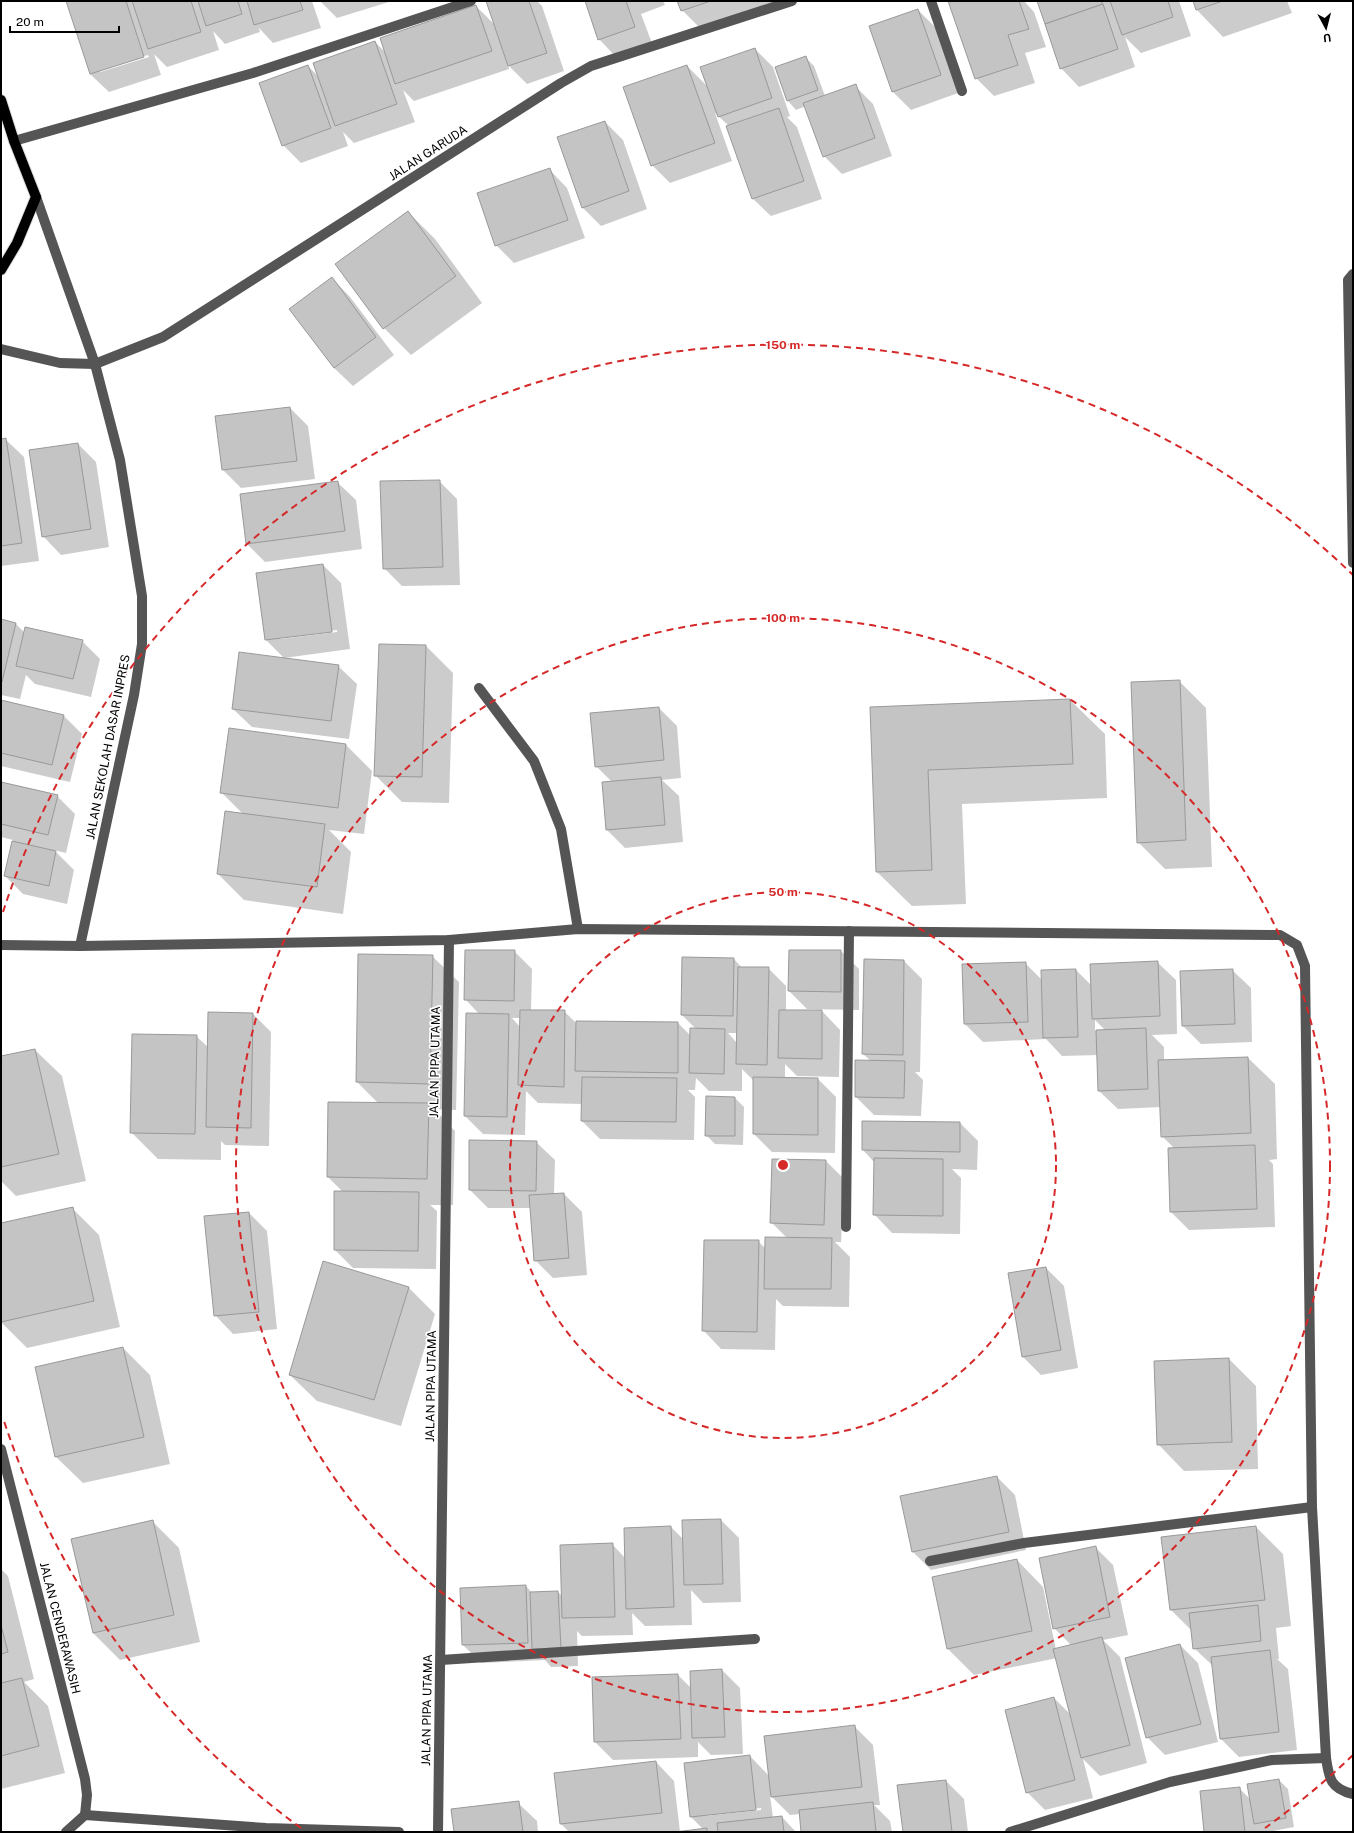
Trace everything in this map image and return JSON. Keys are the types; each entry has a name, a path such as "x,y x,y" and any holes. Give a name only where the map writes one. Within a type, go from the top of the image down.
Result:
{"main road":[{"path":"1,100 14,141 36,197 17,244 1,270"}],"street":[{"path":"14,141 253,73 471,1"},
{"name":"JALAN GARUDA","path":"95,364 163,337 561,83 591,66 792,1"},
{"path":"931,1 962,91"},
{"name":"JALAN SEKOLAH DASAR INPRES","path":"36,197 95,364 120,460 142,596 142,644 134,696 80,946"},
{"path":"1353,274 1348,280 1353,563"},
{"path":"1,349 60,363 95,364"},
{"path":"480,688 534,761 561,829 578,929"},
{"path":"1,945 80,946 449,940 578,929 1280,935 1297,946 1305,966 1312,1507 1326,1758 1328,1776 1336,1787 1342,1791 1353,1794"},
{"path":"846,1227 849,931"},
{"name":"JALAN PIPA UTAMA","path":"438,1832 449,940"},
{"name":"JALAN CENDERAWASIH","path":"1,1449 85,1779 87,1795 85,1814"},
{"path":"930,1561 1024,1543 1312,1507"},
{"path":"441,1660 755,1639"},
{"path":"1010,1832 1170,1782 1272,1760 1326,1758"},
{"path":"66,1832 85,1814 266,1828 399,1832"}],"building":[{"path":"66,1 126,1 144,57 90,74"},
{"path":"132,1 191,1 201,32 148,49"},
{"path":"198,1 238,1 242,14 206,26"},
{"path":"247,1 300,1 303,10 254,25"},
{"path":"486,1 529,1 547,53 508,66"},
{"path":"585,1 626,1 635,27 598,40"},
{"path":"677,1 711,1 681,11"},
{"path":"948,1 1019,1 1029,29 1008,35 1018,65 975,79"},
{"path":"1037,1 1101,1 1103,4 1045,24"},
{"path":"1110,1 1168,1 1173,17 1122,35"},
{"path":"1193,1 1223,1 1196,10"},
{"path":"1103,4 1118,49 1060,69 1045,24"},
{"path":"476,5 492,51 395,84 380,38"},
{"path":"918,9 941,75 892,92 869,26"},
{"path":"375,41 397,104 335,126 313,63"},
{"path":"755,48 772,98 718,117 700,67"},
{"path":"806,56 818,90 787,101 775,67"},
{"path":"308,65 331,128 282,146 259,83"},
{"path":"687,65 715,143 651,166 623,87"},
{"path":"856,84 875,138 823,157 803,103"},
{"path":"779,108 804,181 752,199 726,126"},
{"path":"605,121 629,191 582,208 557,137"},
{"path":"550,168 568,220 495,246 477,193"},
{"path":"408,211 456,276 383,329 335,264"},
{"path":"332,277 376,337 334,368 289,309"},
{"path":"290,407 297,461 222,470 215,416"},
{"path":"6,438 22,543 1,546 1,439"},
{"path":"78,443 91,529 42,537 29,450"},
{"path":"440,480 443,567 383,569 380,481"},
{"path":"338,481 345,531 246,544 240,494"},
{"path":"323,564 332,632 265,640 256,573"},
{"path":"1,619 16,623 2,682 1,682"},
{"path":"25,627 83,640 73,679 16,666"},
{"path":"379,644 426,645 422,777 374,776"},
{"path":"239,652 339,665 331,721 232,709"},
{"path":"1180,680 1186,840 1137,843 1131,682"},
{"path":"1070,699 1073,764 928,770 932,870 876,872 870,707"},
{"path":"1,700 64,715 52,765 1,753"},
{"path":"659,707 664,760 595,767 590,713"},
{"path":"229,728 346,744 338,808 220,793"},
{"path":"661,777 665,825 606,830 602,782"},
{"path":"1,782 58,795 48,835 1,824"},
{"path":"225,811 325,824 317,887 217,874"},
{"path":"12,841 56,851 49,886 4,876"},
{"path":"465,950 515,950 514,1001 464,1000"},
{"path":"789,950 841,950 841,992 788,991"},
{"path":"358,954 433,955 430,1084 356,1082"},
{"path":"682,957 734,958 733,1016 681,1015"},
{"path":"864,959 904,960 903,1055 862,1054"},
{"path":"1158,961 1160,1016 1092,1019 1090,964"},
{"path":"1026,962 1028,1022 964,1024 962,964"},
{"path":"738,967 769,967 767,1065 736,1064"},
{"path":"1076,969 1078,1037 1043,1038 1041,970"},
{"path":"1233,969 1235,1024 1182,1026 1180,971"},
{"path":"520,1010 565,1010 564,1087 518,1085"},
{"path":"779,1010 822,1010 822,1059 778,1058"},
{"path":"208,1012 253,1013 251,1128 206,1127"},
{"path":"466,1013 509,1014 507,1117 464,1116"},
{"path":"576,1021 678,1022 678,1073 575,1071"},
{"path":"690,1028 725,1029 724,1074 689,1073"},
{"path":"1146,1028 1148,1089 1098,1091 1096,1030"},
{"path":"132,1034 197,1035 195,1134 130,1133"},
{"path":"35,1049 59,1154 1,1167 1,1056"},
{"path":"1248,1057 1251,1133 1161,1137 1158,1060"},
{"path":"855,1060 905,1061 904,1098 855,1097"},
{"path":"582,1077 677,1078 676,1122 581,1121"},
{"path":"753,1077 818,1078 818,1135 753,1134"},
{"path":"706,1096 735,1097 735,1136 705,1136"},
{"path":"328,1102 429,1103 427,1179 327,1177"},
{"path":"862,1121 960,1122 960,1152 862,1150"},
{"path":"469,1140 537,1141 536,1191 469,1190"},
{"path":"1255,1145 1257,1209 1170,1212 1168,1148"},
{"path":"874,1158 943,1159 943,1216 873,1215"},
{"path":"772,1159 826,1160 824,1225 770,1223"},
{"path":"334,1191 419,1192 418,1251 334,1250"},
{"path":"564,1193 569,1258 534,1261 529,1195"},
{"path":"73,1207 94,1301 1,1322 1,1223"},
{"path":"249,1212 259,1312 214,1316 204,1216"},
{"path":"765,1237 832,1238 831,1289 764,1289"},
{"path":"704,1240 759,1240 757,1332 702,1331"},
{"path":"323,1261 409,1287 374,1400 289,1375"},
{"path":"1046,1267 1061,1350 1022,1357 1008,1273"},
{"path":"123,1347 144,1437 55,1457 35,1367"},
{"path":"1229,1358 1232,1442 1157,1445 1154,1361"},
{"path":"997,1476 1009,1532 912,1552 900,1496"},
{"path":"721,1519 723,1584 684,1585 682,1520"},
{"path":"153,1520 174,1615 93,1633 71,1539"},
{"path":"671,1526 674,1607 626,1609 624,1528"},
{"path":"1256,1526 1265,1600 1170,1610 1161,1537"},
{"path":"613,1543 615,1617 562,1618 560,1545"},
{"path":"1096,1546 1110,1617 1053,1629 1039,1558"},
{"path":"1017,1559 1032,1631 947,1649 932,1577"},
{"path":"526,1585 528,1643 462,1645 460,1588"},
{"path":"558,1591 561,1648 532,1649 530,1592"},
{"path":"1258,1605 1261,1641 1193,1649 1189,1613"},
{"path":"1,1625 8,1652 1,1654"},
{"path":"1102,1637 1130,1745 1081,1758 1053,1649"},
{"path":"1180,1644 1201,1724 1146,1738 1125,1658"},
{"path":"1270,1650 1279,1732 1220,1739 1211,1657"},
{"path":"722,1669 725,1737 692,1738 690,1671"},
{"path":"678,1674 681,1739 594,1742 592,1677"},
{"path":"22,1678 39,1746 1,1756 1,1683"},
{"path":"1054,1697 1075,1780 1026,1793 1005,1710"},
{"path":"855,1725 862,1787 771,1797 764,1736"},
{"path":"750,1755 756,1810 690,1817 684,1763"},
{"path":"656,1761 662,1813 560,1824 554,1773"},
{"path":"1279,1779 1286,1818 1254,1824 1247,1784"},
{"path":"946,1780 952,1832 903,1832 897,1785"},
{"path":"1240,1787 1245,1832 1204,1832 1200,1791"},
{"path":"519,1801 523,1832 454,1832 451,1809"},
{"path":"873,1802 876,1832 801,1832 799,1810"},
{"path":"782,1816 784,1832 718,1832 717,1823"},
{"path":"707,1828 707,1832 675,1832"}]}
